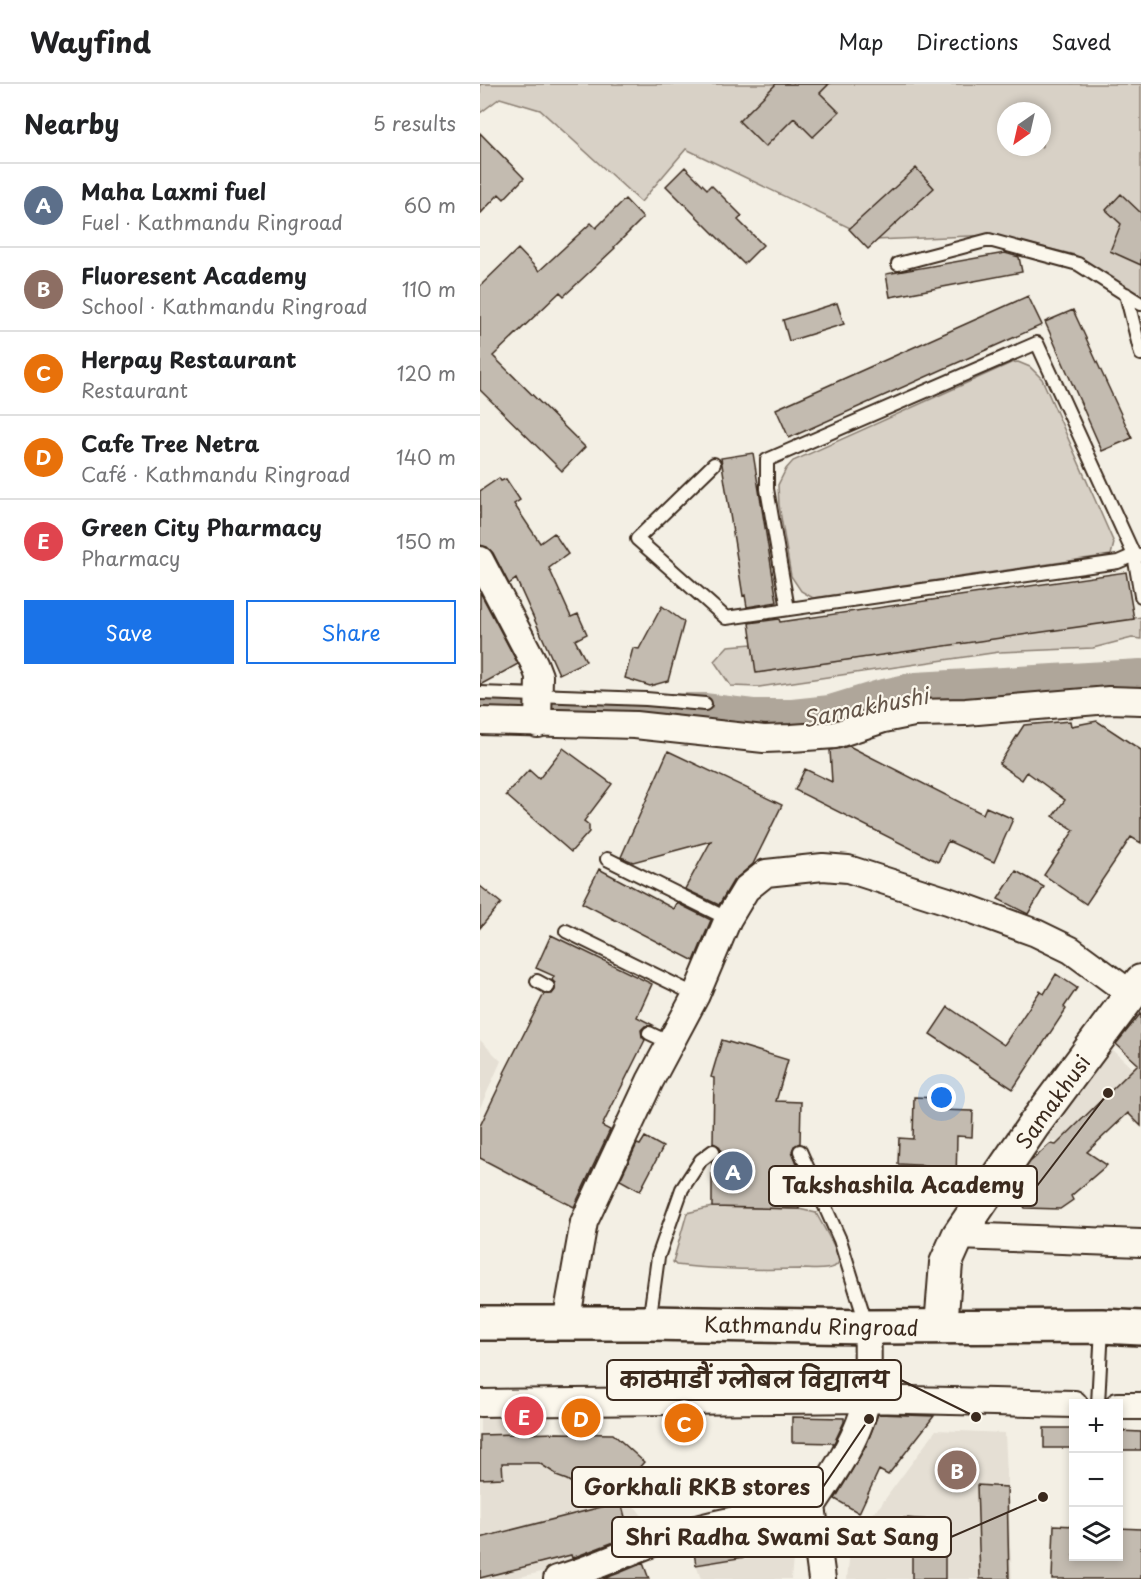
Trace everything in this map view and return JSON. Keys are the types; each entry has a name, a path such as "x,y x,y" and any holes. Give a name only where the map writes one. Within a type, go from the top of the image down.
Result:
{"highway":[{"name":"Kathmandu Ringroad","path":"480,1323 1141,1328"}],"street":[{"path":"480,560 534,663 539,676 539,709"},
{"path":"480,720 539,709 635,725 764,739 835,735 884,718 914,713 966,712 1109,700 1141,701"},
{"path":"566,1323 584,1222 650,1081 659,1038 696,995 728,919 746,889 766,873 823,867 848,868 1036,933 1071,950 1136,988"},
{"name":"Samakhusi","path":"941,1327 946,1263 958,1236 1033,1126 1136,988"},
{"path":"958,1236 1141,1243"},
{"path":"822,1579 812,1506 860,1424 866,1399 868,1327"},
{"path":"480,1403 866,1399 1069,1404"},
{"path":"1123,1406 1141,1406"},
{"path":"557,1579 579,1573 669,1537 748,1517 812,1506"}],"lane":[{"path":"898,264 989,240 1078,264 1141,304"},
{"path":"1126,294 1141,354"},
{"path":"788,609 767,489 767,460 1037,343 1137,555 1141,596"},
{"path":"714,464 637,539 726,618 1118,562 1137,555"},
{"path":"480,693 539,709 646,699 705,704"},
{"path":"607,859 728,919"},
{"path":"566,931 696,995"},
{"path":"649,1323 658,1257 682,1189 701,1160 712,1151"},
{"path":"800,1151 840,1240 868,1327"},
{"path":"1098,1399 1102,1326"}],"shaded area":[{"path":"480,84 1141,84 1141,297 1075,255 994,235 875,240 686,149 641,202 540,110 500,98 480,113"},
{"path":"1018,362 1030,367 1042,379 1114,543 1111,555 813,598 801,591 791,576 779,505 778,485 793,461 1011,363"},
{"path":"1141,617 1141,639 1132,638 1093,648 999,652 759,687 731,686 714,661 728,646 752,644 757,673"},
{"path":"480,1040 501,1061 480,1108"},
{"path":"1111,1049 1141,1076 1136,1108 1111,1129 1085,1145 1050,1141 1047,1128"},
{"path":"712,1207 799,1209 816,1213 839,1255 839,1262 834,1267 818,1270 707,1268 676,1265 673,1262 687,1213"},
{"path":"480,1410 542,1410 539,1432 637,1509 657,1537 597,1560 510,1579 480,1579"},
{"path":"936,1430 1005,1433 1012,1579 847,1579 852,1532 880,1506"},
{"path":"794,1549 791,1579 701,1579 696,1565"}],"building":[{"path":"776,84 829,84 820,93 839,112 813,137 794,118 765,147 739,121"},
{"path":"480,133 524,178 504,199 499,194 480,214"},
{"path":"685,167 707,189 711,185 742,216 738,220 763,245 744,264 666,186"},
{"path":"916,168 934,188 868,249 849,229"},
{"path":"1121,194 1141,213 1141,265 1110,251 1121,224 1106,210"},
{"path":"625,199 643,218 564,296 560,292 493,356 585,447 562,471 480,390 480,286 518,249 539,271 591,223 596,228"},
{"path":"1005,253 1019,257 1022,272 890,297 886,274"},
{"path":"1028,296 1042,325 789,438 776,409"},
{"path":"837,303 844,324 789,341 783,320"},
{"path":"1073,310 1132,438 1102,451 1045,322"},
{"path":"753,453 777,602 747,607 745,595 743,596 721,458"},
{"path":"499,478 501,481 506,479 520,500 514,504 540,543 554,533 568,554 549,568 571,617 578,614 587,634 575,640 586,661 559,674 516,579 509,584 493,553 487,547 480,545 480,491"},
{"path":"1126,572 1134,619 756,673 749,623 779,619 780,622"},
{"path":"480,592 518,664 480,685"},
{"path":"662,606 684,622 668,681 650,686 625,678 633,648 639,649"},
{"path":"1070,721 1071,726 1097,721 1141,750 1141,843 1131,837 1086,904 1044,875 1074,830 1053,816 1065,800 1027,772 1022,780 999,764 1024,725"},
{"path":"849,746 983,814 986,807 1013,819 994,862 948,841 938,862 795,790 805,769 832,782 830,750"},
{"path":"563,748 612,784 584,821 589,825 589,832 571,852 506,795 529,770 539,779"},
{"path":"668,751 782,805 753,864 733,881 719,905 685,889 711,841 633,862 621,857"},
{"path":"599,869 674,909 677,903 711,920 694,961 582,903"},
{"path":"1016,871 1044,887 1028,914 998,899"},
{"path":"480,886 501,903 480,928"},
{"path":"551,935 652,984 637,1017 653,1025 645,1026 641,1030 645,1040 602,1126 610,1130 574,1207 480,1158 480,1126 544,994 552,994 555,990 555,983 552,980 554,976 536,968"},
{"path":"1056,974 1077,988 1064,1007 1066,1009 1013,1089 930,1034 948,1007 1004,1045 1040,991 1044,994"},
{"path":"1141,1013 1141,1126 1128,1113 1087,1152 1107,1165 1071,1196 1073,1200 1060,1209 1025,1208 1012,1188 1030,1162 1050,1144 1056,1145 1138,1064 1116,1044"},
{"path":"722,1040 788,1060 776,1101 801,1102 800,1143 794,1146 792,1151 800,1171 799,1209 712,1207 712,1162 721,1151 719,1146 713,1143 714,1078 711,1077"},
{"path":"914,1097 939,1098 939,1110 973,1111 972,1137 957,1136 956,1180 931,1179 932,1166 898,1164 899,1138 913,1139"},
{"path":"645,1137 663,1147 640,1191 620,1180 637,1144 640,1145"},
{"path":"878,1414 934,1416 888,1475 879,1470 859,1513 835,1499 866,1446"},
{"path":"792,1417 844,1418 844,1422 834,1443 792,1442"},
{"path":"1044,1428 1069,1428 1069,1448 1044,1448"},
{"path":"1123,1431 1141,1432 1141,1450 1123,1450"},
{"path":"613,1434 644,1462 607,1504 556,1476 539,1463 502,1463 503,1478 480,1479 480,1435"},
{"path":"977,1485 1007,1487 1009,1579 980,1579"},
{"path":"621,1502 630,1536 572,1558 571,1555 480,1578 480,1538"},
{"path":"904,1518 945,1521 945,1579 912,1579 912,1536 902,1536"},
{"path":"789,1525 794,1549 696,1565 693,1546"},
{"path":"1054,1525 1069,1526 1069,1561 1123,1561 1123,1528 1141,1529 1141,1579 1052,1579"},
{"path":"643,1563 649,1579 603,1579 619,1573"}],"waterway":[{"name":"Samakhushi","path":"480,707 705,714 754,720 793,720 831,716 916,693 1141,680"}],"place":[{"name":"Takshashila Academy","path":"1108,1093"},
{"name":"Maha Laxmi fuel","path":"733,1171"},
{"name":"Green City Pharmacy","path":"524,1416"},
{"name":"काठमाडौं ग्लोबल विद्यालय","path":"976,1417"},
{"name":"Cafe Tree Netra","path":"581,1418"},
{"name":"Gorkhali RKB stores","path":"869,1419"},
{"name":"Herpay Restaurant","path":"684,1423"},
{"name":"Fluoresent Academy","path":"957,1470"},
{"name":"Shri Radha Swami Sat Sang","path":"1043,1497"}]}
